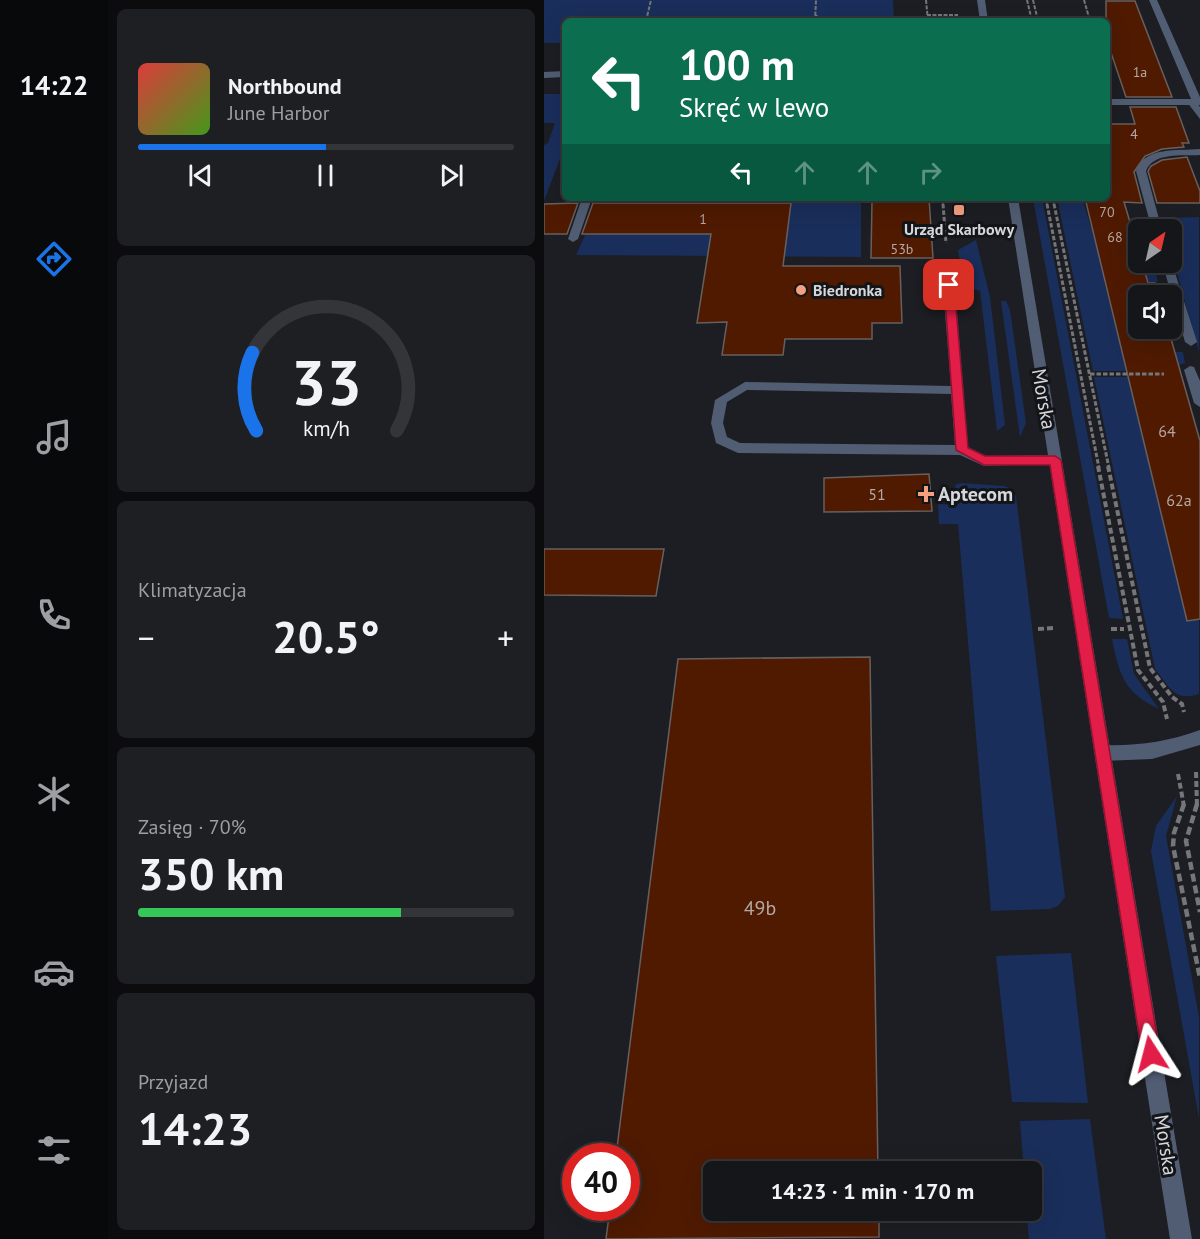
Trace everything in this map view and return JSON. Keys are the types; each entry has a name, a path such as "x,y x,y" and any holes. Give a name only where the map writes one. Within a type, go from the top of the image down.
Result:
{"street":[{"path":"981,0 984,18"},
{"path":"1153,0 1200,116"},
{"path":"544,75 562,74"},
{"path":"1110,102 1196,102"},
{"path":"1154,219 1141,171 1144,163 1157,155 1200,152"},
{"path":"573,239 586,201"},
{"name":"Morska","path":"1013,201 1181,1239"},
{"path":"947,264 962,450"},
{"path":"1170,273 1191,342"},
{"path":"1190,372 1200,404"},
{"path":"956,390 745,386 721,400 717,423 721,440 738,448 962,450 984,461 1055,460"},
{"path":"1103,753 1134,754 1172,747 1200,737"}],"path":[{"path":"647,18 651,0"},
{"path":"816,0 816,18"},
{"path":"926,0 928,15 959,15"},
{"path":"1027,0 1031,18"},
{"path":"1033,0 1037,18"},
{"path":"1084,0 1089,18"},
{"path":"816,15 820,18"},
{"path":"942,201 947,264"},
{"path":"1047,201 1138,670 1163,702 1165,710"},
{"path":"1054,201 1090,374 1139,629 1151,671 1172,698 1182,704 1184,712"},
{"path":"1090,374 1190,372"},
{"path":"1038,629 1055,628"},
{"path":"1111,629 1124,629"},
{"path":"1196,772 1197,805 1186,841 1200,912"},
{"path":"1182,788 1184,802 1174,833 1173,846 1200,978"}],"shaded area":[{"path":"544,0 893,0 894,18 562,18 562,43 544,43"},
{"path":"544,94 562,94 562,156 544,201 544,145 548,143 555,123 544,123"},
{"path":"601,201 861,201 861,257 576,255"},
{"path":"1034,201 1043,201 1123,619 1109,618"},
{"path":"1058,201 1083,201 1099,254 1128,260 1128,273 1156,273 1158,282 1104,282 1122,351 1183,352 1185,363 1161,371 1093,371"},
{"path":"1199,217 1199,352 1177,273 1182,273 1182,219 1166,218"},
{"path":"976,240 990,297 1005,425 997,431 980,291 964,286 958,250"},
{"path":"1001,301 1006,301 1010,310 1026,423 1020,437"},
{"path":"1094,377 1129,377 1185,614 1199,615 1199,694 1184,696 1178,694 1169,687 1155,669"},
{"path":"961,483 1004,486 1010,488 1016,496 1065,897 1058,906 1050,909 991,911 958,524 939,524 938,504 958,505 955,485"},
{"path":"1112,639 1127,639 1134,674 1159,709 1138,696 1125,681 1117,662"},
{"path":"1177,796 1166,836 1199,1017 1199,1118 1151,851 1156,826"},
{"path":"1071,953 1088,1103 1012,1102 996,956"},
{"path":"1090,1119 1106,1239 1029,1239 1027,1221 1042,1221 1042,1161 1023,1161 1020,1121"}],"building":[{"path":"1106,1 1135,1 1172,97 1126,97 1110,50 1110,18 1106,18"},
{"path":"1130,107 1176,107 1189,143 1182,143 1184,147 1162,149 1145,156 1134,172 1142,203 1124,202 1129,219 1128,273 1145,273 1148,283 1155,283 1155,285 1128,285 1128,339 1171,339 1200,441 1200,619 1187,621 1086,201 1110,201 1110,124 1135,124"},
{"path":"1187,157 1200,191 1200,203 1157,203 1148,171 1151,166 1162,160"},
{"path":"929,201 933,258 871,258 872,202"},
{"path":"578,203 567,234 544,234 544,204"},
{"name":"Biedronka","path":"593,203 791,203 783,266 900,266 902,323 872,323 872,339 785,339 783,355 722,355 727,322 697,323 711,234 582,234"},
{"path":"929,474 932,511 824,512 824,478"},
{"path":"544,549 664,549 656,596 544,595"},
{"path":"870,657 878,1161 703,1161 703,1221 879,1221 879,1237 606,1239 608,1221 640,1221 640,1143 618,1143 678,659"}],"place":[{"name":"Urząd Skarbowy","path":"959,210"},
{"name":"Biedronka","path":"801,290"},
{"name":"Aptecom","path":"926,494"}],"route":[{"path":"949,285 962,450 984,461 1055,460 1151,1054"}]}
